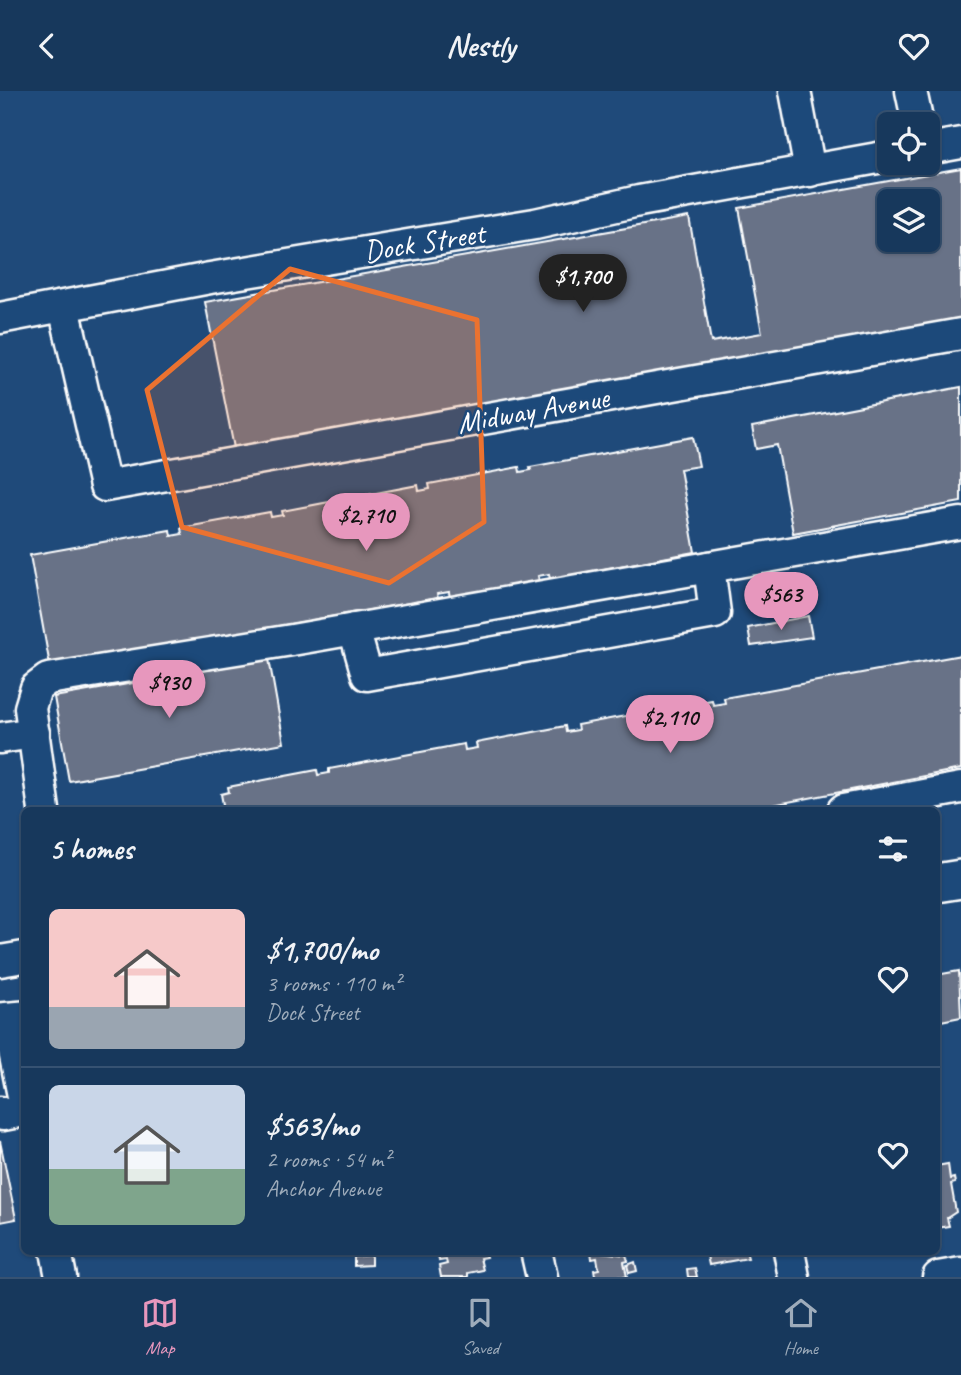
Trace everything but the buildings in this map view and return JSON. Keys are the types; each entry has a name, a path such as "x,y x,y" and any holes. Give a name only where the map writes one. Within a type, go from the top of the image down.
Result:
{"main road":[{"path":"940,882 961,879"}],"street":[{"path":"795,91 810,171"},
{"path":"911,91 915,112"},
{"path":"940,147 961,143"},
{"name":"Dock Street","path":"0,319 210,278 535,224 639,201 877,158"},
{"name":"Midway Avenue","path":"64,307 105,487 961,334"},
{"path":"44,807 31,699 36,688 48,679 354,629 961,523"},
{"path":"354,629 367,675 715,613 709,567"},
{"path":"0,738 34,733"},
{"path":"859,807 961,788"},
{"path":"0,961 21,958"},
{"path":"11,1021 21,1083"},
{"path":"0,1112 3,1115 21,1112"},
{"path":"57,1255 61,1277"},
{"path":"537,1255 542,1277"},
{"path":"790,1255 794,1277"},
{"path":"938,1277 961,1273"}],"highlighted area":[{"path":"290,269 477,320 484,522 389,583 182,527 147,390"}]}
